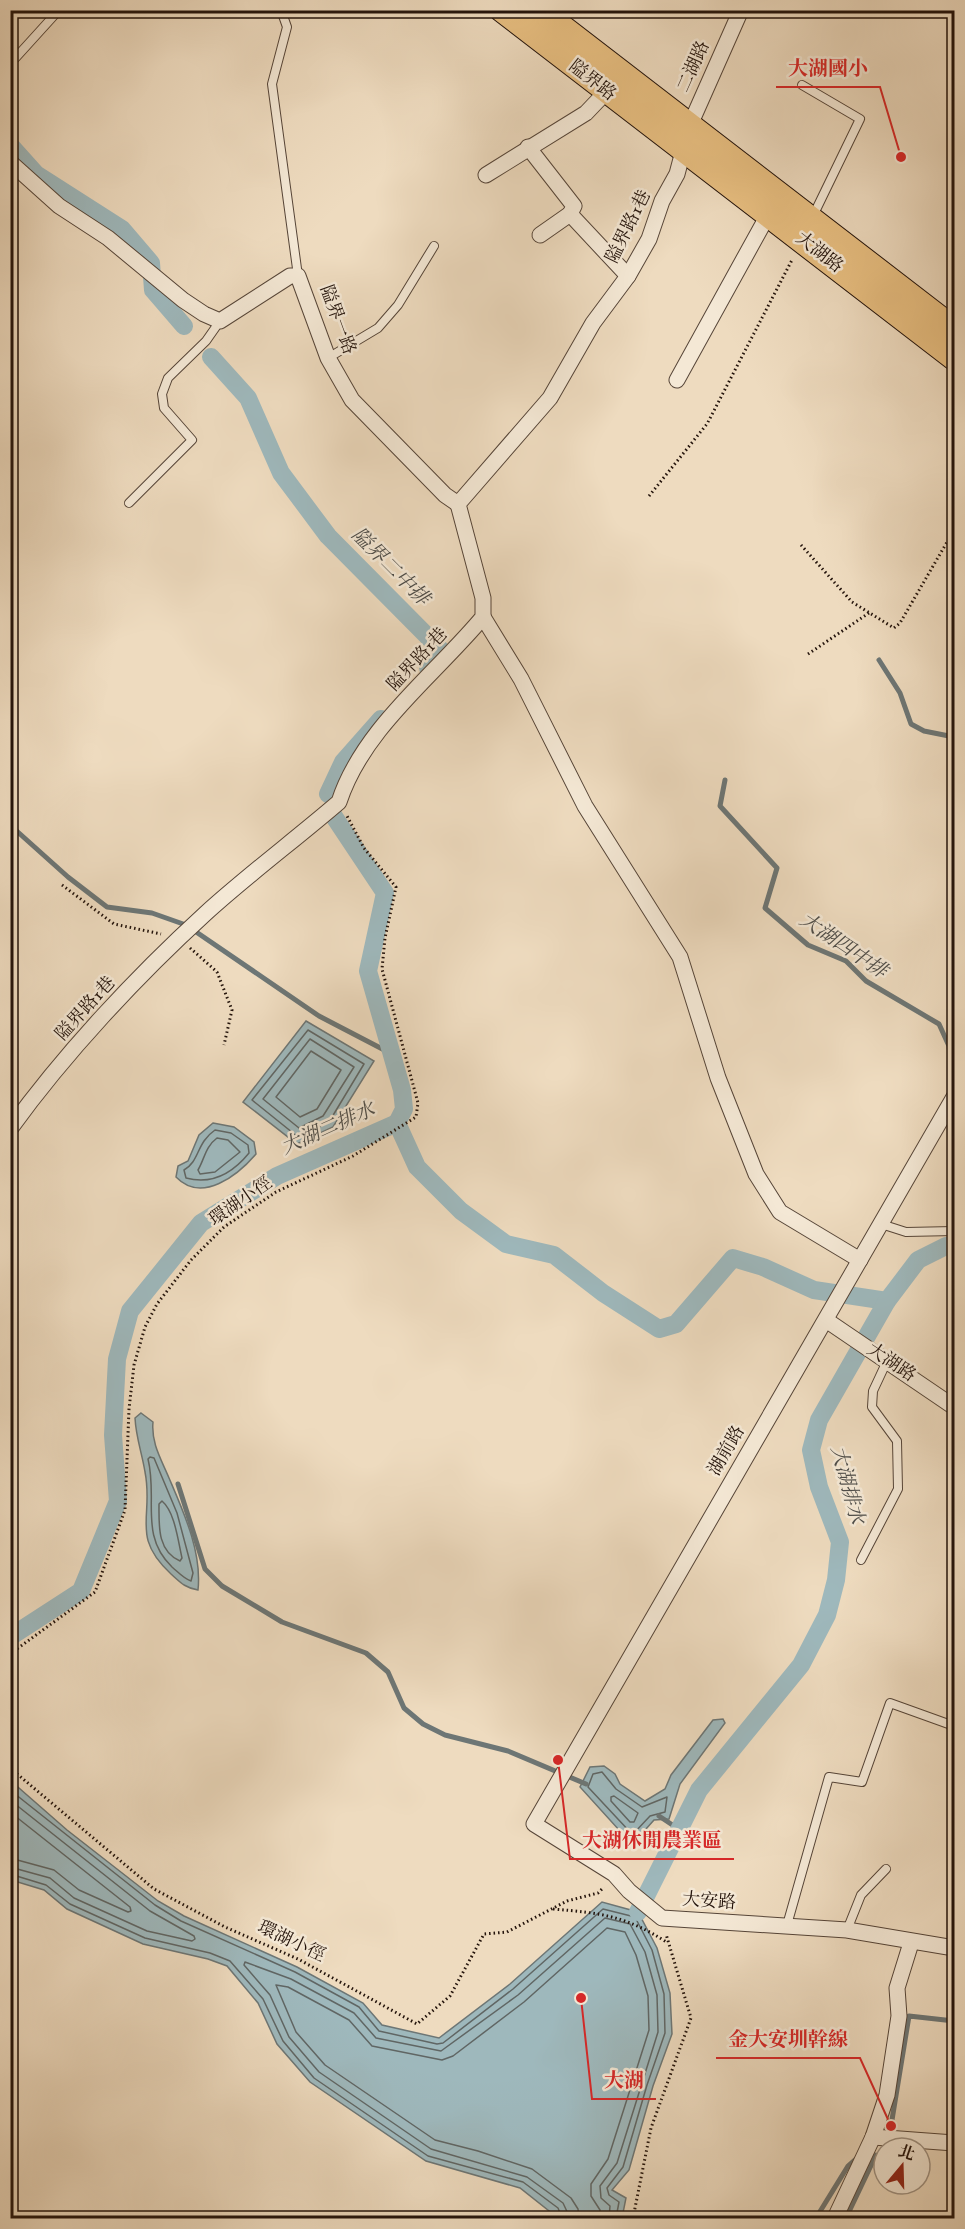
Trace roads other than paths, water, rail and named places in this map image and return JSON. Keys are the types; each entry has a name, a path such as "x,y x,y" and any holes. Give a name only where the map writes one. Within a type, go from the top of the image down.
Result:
{"main road":[{"name":"隘界路","path":"502,10 606,92 686,138"},
{"name":"隘界路","path":"540,10 686,138"},
{"name":"大湖路","path":"686,138 768,215 807,230 954,358"},
{"name":"大湖路","path":"686,138 807,230 954,329"}],"street":[{"name":"二湖路","path":"686,138 741,10"},
{"path":"486,175 586,113 606,92"},
{"name":"隘界路1巷","path":"458,504 550,398 593,323 627,276 649,239 662,201 677,174 686,138"},
{"path":"528,147 574,206 570,214 540,235"},
{"path":"10,162 59,206 108,238 183,300 204,314 220,321"},
{"path":"570,214 627,276"},
{"path":"677,380 768,215"},
{"name":"隘界一路","path":"220,321 290,276 298,276 328,358 352,400 446,495 458,504"},
{"path":"458,504 483,597 483,617 521,679 585,806 680,957 718,1078 756,1174 780,1212 860,1260"},
{"name":"隘界路1巷","path":"10,1129 35,1095 152,965 209,911 339,802 348,776 392,716 483,617"},
{"name":"湖前路","path":"534,1824 954,1097"},
{"name":"大湖路","path":"826,1320 954,1407"},
{"name":"大安路","path":"534,1824 614,1874 629,1891 662,1918 847,1930 911,1943 954,1948"},
{"path":"873,2136 887,2095 898,2025 897,1988 911,1943"},
{"path":"835,2218 872,2139"},
{"path":"932,2141 954,2143"}],"lane":[{"path":"10,64 59,10"},
{"path":"281,10 287,27 272,84 298,276"},
{"path":"802,85 860,119 807,230"},
{"path":"328,358 378,328 398,305 434,246"},
{"path":"129,503 192,440 164,408 162,394 168,378 206,341 220,321"},
{"path":"881,1224 906,1232 954,1232"},
{"path":"861,1560 898,1489 897,1441 872,1407 873,1391 888,1360"},
{"path":"787,1925 829,1777 862,1782 890,1703 954,1726"},
{"path":"847,1930 861,1895 886,1869"}],"water":[{"path":"306,1021 374,1061 333,1127 297,1144 243,1102"},
{"path":"213,1123 234,1127 254,1142 256,1154 240,1170 219,1184 197,1188 186,1185 176,1177 178,1166 188,1161 199,1135"},
{"path":"141,1413 153,1422 157,1451 191,1533 199,1576 198,1590 180,1582 158,1561 147,1537 147,1488 135,1418"},
{"path":"723,1719 725,1723 680,1784 669,1819 654,1820 637,1839 629,1841 580,1787 590,1767 604,1766 615,1774 620,1784 645,1801 665,1789 671,1775 713,1720"},
{"path":"11,1781 67,1830 158,1901 184,1916 297,1967 363,2003 382,2025 439,2038 510,1984 602,1902 638,1912 657,1948 670,1993 672,2034 653,2086 629,2170 612,2190 626,2198 622,2218 558,2218 520,2188 426,2161 310,2082 277,2044 258,2003 227,1966 208,1959 143,1944 67,1909 44,1890 11,1880"}],"waterway":[{"name":"隘界二中排","path":"10,145 36,174 122,229 151,263 153,290 184,326"},
{"name":"隘界二中排","path":"211,357 248,398 281,473 328,536 443,652 428,668"},
{"path":"879,660 900,693 911,724 924,731 954,737"},
{"name":"隘界二中排","path":"328,794 343,762 381,719"},
{"name":"大湖四中排","path":"725,780 720,806 777,868 765,908 808,945 846,961 866,981 939,1024 949,1046 951,1064 954,1066"},
{"name":"隘界二中排","path":"333,815 385,893 368,971 402,1090 404,1109 397,1123"},
{"path":"10,825 68,877 107,907 152,913 186,925 319,1016 392,1054"},
{"name":"大湖二排水","path":"397,1123 417,1167 461,1211 506,1244 554,1255 603,1293 659,1329 676,1324 733,1258 763,1267 814,1290 887,1301"},
{"name":"大湖二排水","path":"10,1637 81,1591 118,1501 113,1435 117,1359 130,1311 201,1223 277,1176 397,1123"},
{"name":"大湖排水","path":"638,1912 699,1790 801,1665 827,1615 836,1580 840,1542 819,1487 811,1450 819,1420 887,1301 918,1260 946,1246 954,1247"},
{"path":"178,1484 205,1569 222,1586 282,1622 366,1653 388,1672 404,1708 423,1724 445,1735 508,1751 586,1784"},
{"path":"659,1816 680,1830"},
{"path":"881,2135 891,2126 909,2016 954,2021"},
{"path":"816,2218 848,2166 857,2158"},
{"path":"846,2218 872,2163"}],"place":[{"name":"大湖國小","path":"901,157"},
{"name":"大湖休閒農業區","path":"558,1760"},
{"name":"大湖","path":"581,1998"},
{"name":"金大安圳幹線","path":"891,2126"}]}
